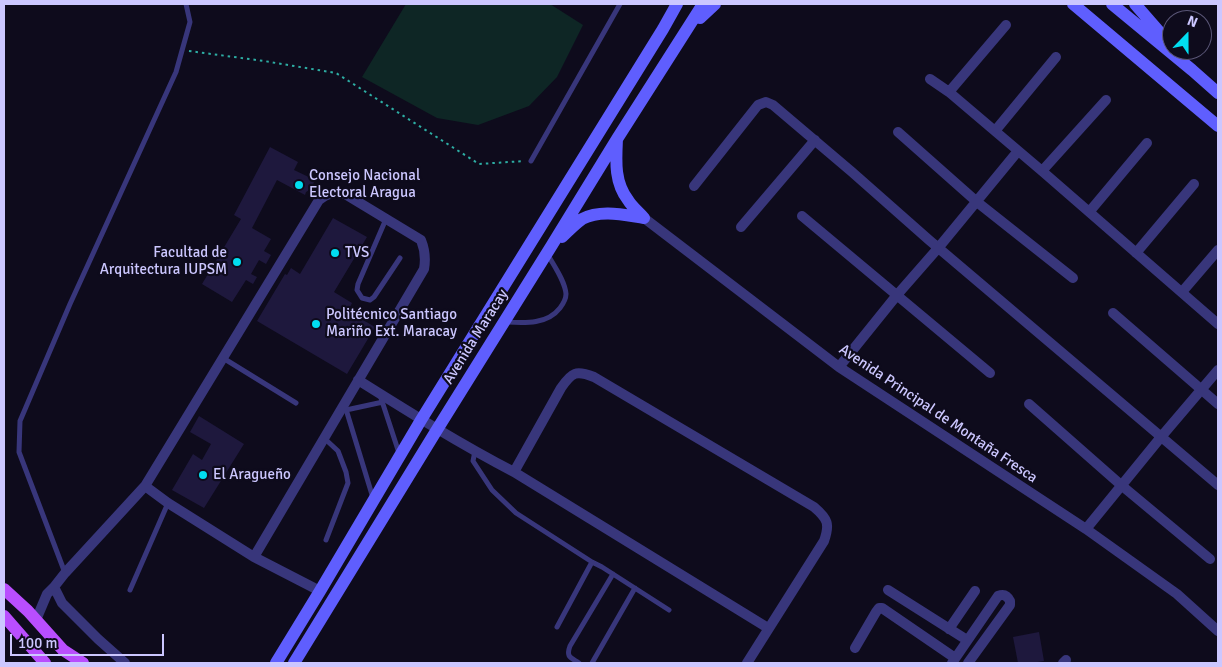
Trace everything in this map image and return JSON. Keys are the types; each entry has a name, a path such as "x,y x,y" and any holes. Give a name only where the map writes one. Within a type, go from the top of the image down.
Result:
{"main road":[{"path":"4,589 28,611 76,663"},
{"path":"4,616 45,663"},
{"path":"63,650 83,663"}],"street":[{"path":"663,29 677,4"},
{"path":"663,29 682,4"},
{"name":"Avenida Maracay","path":"294,663 617,139 703,4"},
{"path":"686,29 716,4"},
{"path":"1112,4 1218,93"},
{"path":"1135,4 1162,35"},
{"path":"1073,5 1218,126"},
{"path":"949,92 1006,25"},
{"name":"Avenida Maracay","path":"276,663 421,420 663,29"},
{"path":"995,131 1056,57"},
{"path":"1184,60 1192,70"},
{"path":"930,78 1042,170 1218,324"},
{"path":"1042,170 1106,100"},
{"path":"694,186 758,105 766,102 773,105 1218,485"},
{"path":"898,132 977,202 1073,278"},
{"path":"617,139 616,166 619,184 627,200 644,218"},
{"path":"741,227 815,140"},
{"path":"1090,211 1147,143"},
{"path":"839,367 1018,151"},
{"path":"1136,253 1194,184"},
{"path":"36,620 47,594 145,486 319,200 327,194 336,192 345,194 421,240 425,250 424,268 358,380 345,406 324,437 254,557"},
{"path":"550,249 582,219 597,214 611,213 644,218"},
{"path":"802,216 990,373"},
{"name":"Avenida Principal de Montaña Fresca","path":"644,218 839,367 1086,529 1176,594 1218,631"},
{"path":"1182,292 1218,250"},
{"path":"1113,313 1218,404"},
{"path":"1086,529 1218,370"},
{"path":"514,472 568,378 577,373 585,374 611,387 814,507 824,515 828,522 828,532 824,541 747,663"},
{"path":"358,380 381,398 514,472 768,628"},
{"path":"1029,404 1121,485 1210,558"},
{"path":"145,486 168,503 254,557 320,591"},
{"path":"54,587 62,603 125,663"},
{"path":"888,590 967,640"},
{"path":"949,629 976,592"},
{"path":"855,648 876,612 879,608 882,608 953,662 998,596 1002,594 1006,596 1009,598 1010,605 968,663"}],"lane":[{"path":"65,572 19,452 20,421 74,295 176,72 190,22 186,4"},
{"path":"531,161 620,4"},
{"path":"386,219 358,284 357,290 362,298 370,300 374,297 400,258"},
{"path":"504,322 526,324 551,317 565,301 566,293 550,249"},
{"path":"223,358 296,402"},
{"path":"374,500 345,406 381,398 400,456"},
{"path":"324,437 338,451 348,483 326,540"},
{"path":"475,451 473,461 492,490 516,513 669,610"},
{"path":"130,590 168,503"},
{"path":"557,628 592,562"},
{"path":"579,663 569,656 570,646 613,574"},
{"path":"592,663 635,588"}],"path":[{"path":"182,50 264,60 336,73 479,164 531,161"}],"green space":[{"path":"406,4 550,4 583,25 557,77 529,106 478,125 437,118 362,77"}],"building":[{"path":"270,147 298,162 294,170 315,180 311,189 305,195 277,180 252,228 271,239 264,251 271,255 266,264 259,260 251,274 257,277 253,284 246,280 232,302 202,284 241,219 234,215"},
{"name":"Politécnico Santiago Mariño Ext. Maracay","path":"333,218 367,237 334,292 352,303 348,311 375,327 347,374 257,321 285,274 287,275 291,268 300,274"},
{"name":"El Aragueño","path":"199,416 244,444 204,508 172,490 193,454 202,460 211,444 190,432"},
{"path":"1039,632 1044,661 1018,663 1013,637"}],"place":[{"name":"Consejo Nacional Electoral Aragua","path":"299,185"},
{"name":"TVS","path":"335,253"},
{"name":"Facultad de Arquitectura IUPSM","path":"237,262"},
{"name":"Politécnico Santiago Mariño Ext. Maracay","path":"316,324"},
{"name":"El Aragueño","path":"203,475"}]}
